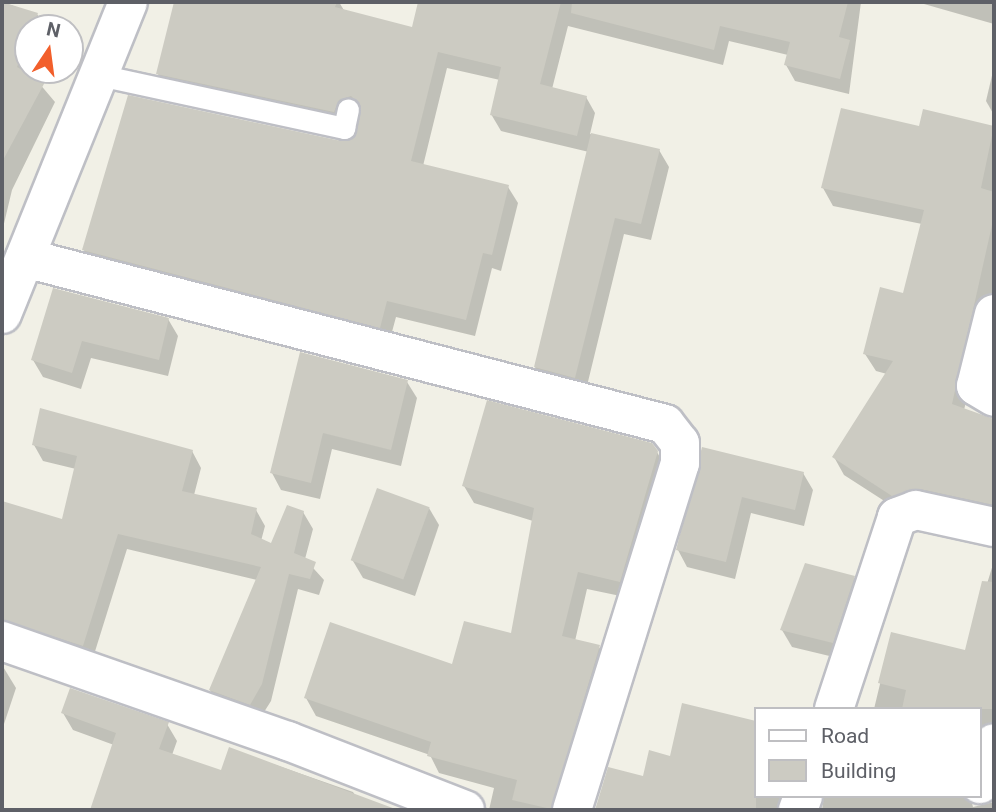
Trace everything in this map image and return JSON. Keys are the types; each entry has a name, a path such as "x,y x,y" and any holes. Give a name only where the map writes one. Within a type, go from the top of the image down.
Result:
{"street":[{"path":"2,314 128,2"},
{"path":"24,258 665,424 680,443 680,463 572,810"},
{"path":"994,314 976,386 994,397"},
{"path":"835,707 897,517 916,510 994,527"},
{"path":"2,641 288,741 465,810"},
{"path":"982,778 994,743"}],"lane":[{"path":"99,75 344,128 348,108"}],"building":[{"path":"2,2 38,13 14,14 14,84 44,84 2,162"},
{"path":"174,2 337,2 335,7 412,27 418,2 561,2 540,84 587,96 577,136 490,115 501,67 438,52 411,161 509,185 492,255 483,253 466,320 387,301 380,328 82,250 128,95 341,141 357,131 361,106 351,96 339,100 334,112 156,74"},
{"path":"572,2 848,2 839,37 850,40 840,79 784,65 790,42 720,26 714,50 571,13"},
{"path":"841,108 919,126 923,109 994,126 981,188 994,192 994,216 952,404 994,419 994,505 920,489 892,496 832,457 893,361 863,354 880,287 903,293 924,210 821,188"},
{"path":"591,133 660,149 641,224 615,218 575,378 534,367"},
{"path":"53,288 169,318 159,360 82,341 72,373 31,360"},
{"path":"300,352 408,380 391,450 323,433 311,483 270,473"},
{"path":"487,400 652,443 658,451 620,582 578,572 562,636 600,645 551,809 512,800 517,780 427,756 431,742 304,698 330,622 452,664 464,621 511,633 534,508 462,486"},
{"path":"40,408 193,450 182,491 257,508 251,534 271,543 287,505 304,511 294,553 316,562 310,579 289,574 262,684 250,705 209,690 261,567 118,534 83,646 2,620 2,501 62,519 77,456 32,445"},
{"path":"702,447 804,472 795,510 742,497 726,562 676,550"},
{"path":"377,488 430,507 403,580 351,560"},
{"path":"805,563 855,576 833,643 780,630"},
{"path":"982,581 994,582 994,709 902,707 906,690 878,683 891,632 965,650"},
{"path":"70,688 169,722 159,749 221,770 229,747 398,810 90,810 116,733 61,713"},
{"path":"682,703 754,721 756,810 595,810 608,767 643,776 649,750 670,756"}]}
